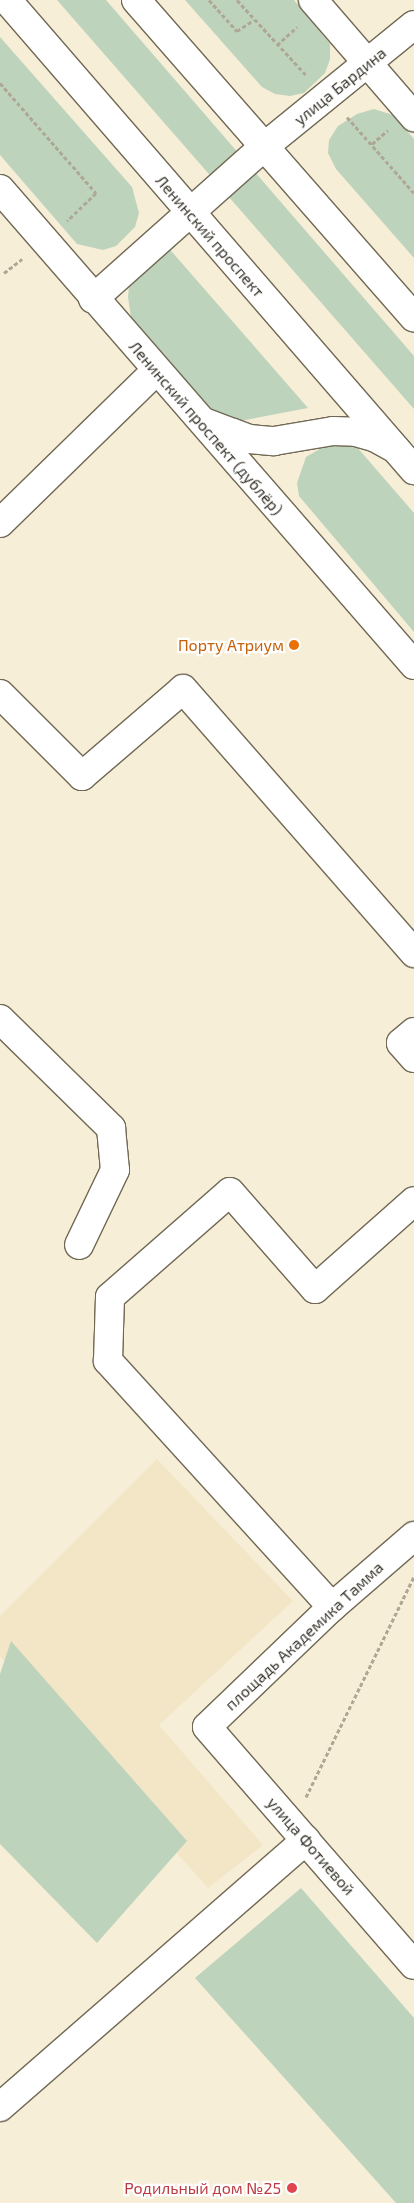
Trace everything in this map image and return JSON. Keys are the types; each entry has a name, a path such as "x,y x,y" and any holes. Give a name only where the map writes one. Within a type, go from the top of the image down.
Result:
{"street":[{"name":"Ленинский проспект","path":"7,0 414,470"},
{"path":"136,0 414,318"},
{"path":"308,12 367,65 414,117"},
{"name":"улица Бардина","path":"93,299 265,146 414,25"},
{"name":"Ленинский проспект (дублёр)","path":"0,190 93,299 414,665"},
{"path":"0,523 156,371"},
{"path":"198,419 249,439 274,441 334,431 356,432 374,437 396,449"},
{"path":"0,694 82,776 183,689 414,953"},
{"path":"0,1019 111,1128 115,1170 80,1245"},
{"path":"414,1032 401,1043 414,1058"},
{"path":"332,1607 108,1361 110,1297 230,1192 315,1289 414,1201"},
{"name":"площадь Академика Тамма","path":"207,1727 332,1607 410,1547"},
{"name":"улица Фотиевой","path":"207,1727 414,1965"},
{"path":"0,2107 306,1840"}],"path":[{"path":"209,0 237,31 254,20"},
{"path":"277,45 308,12"},
{"path":"0,83 80,174"},
{"path":"304,1800 414,1578"}],"shaded area":[{"path":"157,1459 293,1601 159,1725 263,1845 208,1888 0,1656 0,1616"}],"green space":[{"path":"57,0 106,0 414,356 414,409"},
{"path":"185,0 294,0 330,44 330,59 325,73 304,93 290,96 275,94 262,87"},
{"path":"0,37 132,187 139,213 135,227 116,246 103,250 77,244 0,155"},
{"path":"374,109 393,115 414,139 414,258 336,169 328,153 329,140 338,126 357,114"},
{"path":"166,245 308,408 224,424 131,317 128,297 130,275"},
{"path":"330,443 356,446 414,513 414,632 299,496 297,483 306,457"},
{"path":"11,1641 187,1841 97,1943 0,1844 0,1674"},
{"path":"301,1888 414,2018 414,2203 396,2203 195,1978"}],"place":[{"name":"Порту Атриум","path":"294,645"},
{"name":"Родильный дом №25","path":"292,2188"}]}
